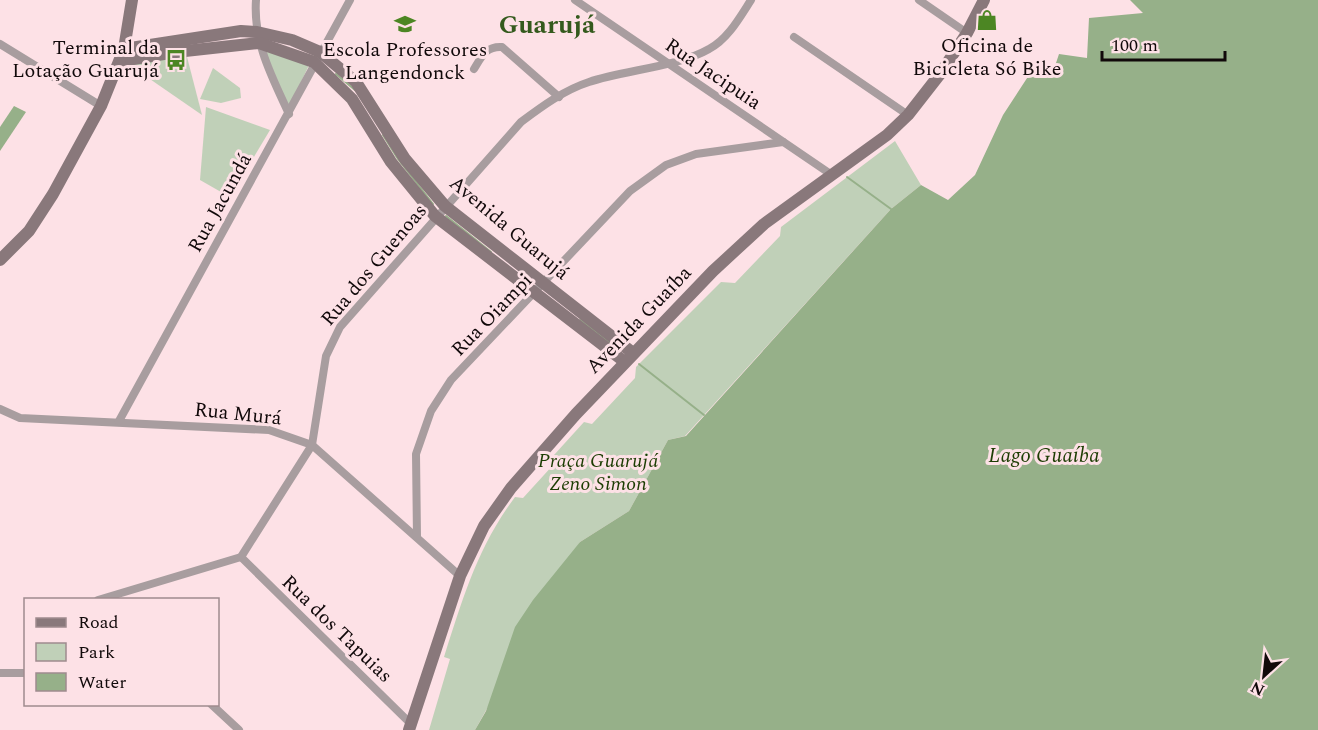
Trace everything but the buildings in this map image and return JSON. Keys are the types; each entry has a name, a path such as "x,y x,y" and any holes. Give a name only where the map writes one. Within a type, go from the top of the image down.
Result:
{"street":[{"path":"0,260 29,231 53,194 101,106 122,55 132,0"},
{"path":"256,0 254,21 258,38 289,114"},
{"name":"Rua Jacundá","path":"119,421 350,0"},
{"name":"Rua Jacipuia","path":"575,0 832,175"},
{"name":"Rua dos Guenoas","path":"241,557 312,445 326,356 331,341 340,327 435,216 521,122 587,82 667,63 710,49 731,30 751,0"},
{"path":"919,0 967,33"},
{"name":"Avenida Guaíba","path":"410,727 460,576 484,526 511,488 629,357 713,271 764,224 832,175 908,115 940,74 967,33 984,0"},
{"path":"794,37 908,115"},
{"name":"Avenida Guarujá","path":"122,55 176,52 258,38 317,57 362,89 405,159 445,206 540,289"},
{"path":"0,45 101,106"},
{"path":"474,69 486,51 492,47 502,47 559,97"},
{"name":"Avenida Guarujá","path":"317,57 352,99 391,162 435,216 540,289 629,357"},
{"name":"Rua Oiampi","path":"417,537 416,454 431,411 451,380 540,289 630,191 666,165 696,154 783,142"},
{"name":"Rua Murá","path":"0,409 20,418 269,430 312,445 460,576"},
{"path":"123,596 241,557"},
{"name":"Rua dos Tapuias","path":"241,557 410,727"},
{"path":"0,673 24,673"},
{"path":"212,706 238,730"}],"green space":[{"path":"265,51 309,65 289,108"},
{"path":"186,53 202,115 131,66 136,61"},
{"path":"213,68 240,88 241,98 221,103 200,99"},
{"path":"206,107 270,130 228,196 200,180"},
{"name":"Praça Guarujá Zeno Simon","path":"895,141 921,185 891,209 685,436 668,440 629,511 580,542 475,730 429,730 450,659 444,657 472,574 491,535 515,497 523,498 554,464 554,455 584,422 592,424 635,378 636,367 721,282 735,283 780,236 781,227"}],"water":[{"name":"Lago Guaíba","path":"1130,0 1318,0 1318,730 475,730 486,711 515,627 533,600 580,542 629,511 668,440 686,436 891,209 921,185 948,200 975,175 1003,115 1031,72 1051,78 1059,54 1087,58 1089,18 1143,13"},
{"path":"14,106 26,112 0,151 0,127"}],"waterway":[{"path":"336,74 355,90"},
{"path":"383,135 398,159 433,204"},
{"path":"847,177 891,209"},
{"path":"446,216 491,252"},
{"path":"580,320 612,344"},
{"path":"639,364 704,415"}],"place":[{"name":"Oficina de Bicicleta Só Bike","path":"987,20"},
{"name":"Escola Professores Langendonck","path":"405,24"},
{"name":"Terminal da Lotação Guarujá","path":"176,60"}],"district":[{"name":"Guarujá","path":"547,25"}]}
